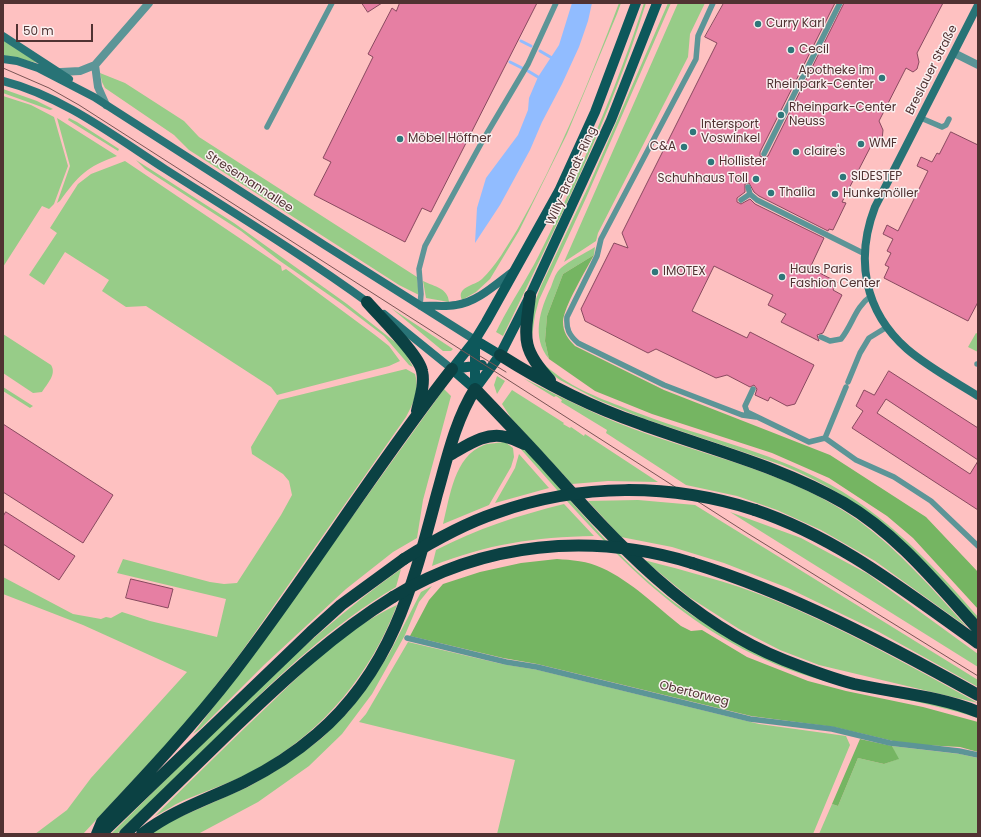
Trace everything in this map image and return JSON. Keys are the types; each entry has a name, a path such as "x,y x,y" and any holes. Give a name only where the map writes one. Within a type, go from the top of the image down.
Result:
{"highway":[{"path":"530,296 526,341 529,352 537,366 559,389"},
{"path":"367,302 406,345 417,359 422,370 421,392 414,419"},
{"path":"497,359 559,389 640,424 778,470 815,487 845,504 875,525 926,572 978,629"},
{"path":"97,834 102,822 169,752 235,671 414,419 452,369"},
{"path":"142,834 167,817 244,782 274,766 318,733 348,703 363,684 395,630 408,599 448,456 463,410 475,389 596,520 638,563 683,602 730,633 782,660 814,672 853,683 944,702 978,712"},
{"path":"448,456 477,440 493,436 506,436 528,445"},
{"path":"101,834 310,632 341,605 404,559 437,539 495,513 550,498 579,492 610,490 664,491 714,499 755,510 785,522 830,544 905,590 978,643"},
{"path":"125,834 265,698 317,652 348,628 393,597 423,580 466,563 514,550 540,546 577,545 625,548 692,563 748,581 793,600 875,640 978,695"}],"main road":[{"name":"Willy-Brandt-Ring","path":"452,369 476,340 559,191 595,112 636,3"},
{"name":"Willy-Brandt-Ring","path":"475,389 497,359 530,296 611,120 657,3"},
{"name":"Breslauer Straße","path":"978,5 875,207 869,222 864,253 864,268 871,296 887,327 897,340 917,357 978,396"},
{"path":"3,36 61,72 94,97"},
{"name":"Stresemannallee","path":"3,59 17,61 38,68 94,97 420,306 476,340 497,359"},
{"path":"3,81 37,93 83,117 318,267 367,302 475,389"},
{"path":"420,306 446,306 468,302 479,296 517,268"},
{"path":"475,389 476,340"},
{"path":"452,369 475,366 497,359"}],"street":[{"path":"61,72 73,73 95,65 149,3"},
{"path":"954,53 978,65"},
{"path":"95,65 98,87 106,105"}],"lane":[{"path":"267,127 332,3"},
{"path":"420,306 421,294 418,269 425,246 483,140 525,70 556,3"},
{"path":"713,3 698,36 696,59 601,239 597,256 567,317 566,324 568,331 578,343 664,385 742,415 756,417"},
{"path":"764,154 840,3"},
{"path":"921,118 942,127 946,125 949,119"},
{"path":"748,187 750,194 757,200 864,253"},
{"path":"741,200 750,194"},
{"path":"821,337 830,341 841,339 858,309 863,302 871,296"},
{"path":"825,438 860,353 869,338 887,327"},
{"path":"753,389 744,409 747,412 809,442 825,438 856,460 894,477 932,501 978,546"},
{"name":"Obertorweg","path":"407,638 506,662 537,667 750,719 832,729 890,743 960,751 978,755"}],"green space":[{"path":"619,3 621,3 617,14 567,134 519,231 490,279 476,292 462,300 461,292 482,279 497,262 532,203 560,147 597,61"},
{"path":"644,3 646,3 632,46 599,130 562,214 503,336 496,332 539,255 583,163 622,67"},
{"path":"668,3 671,3 586,198 539,300 532,336 529,335 534,304 541,286 589,185"},
{"path":"678,3 705,3 690,34 688,57 598,233 596,241 564,262"},
{"path":"3,40 38,63 3,55"},
{"path":"100,73 125,83 139,92 184,121 199,137 417,277 419,295 399,285 189,150 174,135 105,88"},
{"path":"3,89 37,101 53,109 50,110 3,93"},
{"path":"3,96 31,105 54,117 68,166 54,204 49,209 42,206 3,267"},
{"path":"57,118 117,156 90,168 78,178 57,203 70,166"},
{"path":"69,118 119,149 118,151 68,120"},
{"path":"136,160 234,223 347,304 403,349 413,367 409,365 384,336 342,304 280,261 241,231 145,169"},
{"path":"125,161 281,266 282,271 286,269 389,346 400,361 389,366 277,395 271,387 146,306 126,307 102,291 109,280 65,252 44,285 29,275 57,233 50,228 78,184 91,174"},
{"path":"595,247 594,255 563,274 547,316 545,341 549,359 543,351 540,342 539,323 554,278 562,267"},
{"path":"594,255 564,316 563,326 565,332 575,346 664,390 830,455 926,517 978,572 978,609 913,538 887,516 829,478 772,453 652,414 595,391 549,359 545,341 547,316 563,274"},
{"path":"423,281 443,291 448,297 449,302 426,298"},
{"path":"391,308 453,349 451,351 443,351"},
{"path":"976,333 978,334 978,352 968,347"},
{"path":"3,334 51,365 53,368 52,375 42,392 33,393 3,373"},
{"path":"540,360 567,382 598,397 643,415 781,461 830,484 854,499 899,534 959,595 978,617 978,621 912,550 867,512 841,495 813,479 782,465 645,419 598,400 560,380 549,372"},
{"path":"406,369 415,374 417,385 413,402 406,417 240,654 188,721 83,834 35,834 67,810 91,778 187,672 83,625 3,594 3,577 73,614 101,619 106,617 111,618 122,612 150,621 217,637 226,599 117,573 123,559 210,582 224,584 237,583 281,515 292,495 289,481 283,474 252,454 251,447 279,400"},
{"path":"497,376 505,381 497,394 494,385"},
{"path":"523,378 617,423 758,470 810,492 835,505 859,521 888,545 916,571 967,627 875,561 821,530 777,510 737,496 686,485 606,433 607,430 561,402 562,400 556,396 554,397"},
{"path":"3,387 33,406 30,408 3,391"},
{"path":"444,389 451,396 423,500 417,538 393,552 346,589 264,665 200,729 193,734 252,656"},
{"path":"512,390 564,423 563,424 570,428 571,427 584,436 585,434 658,482 608,481 572,484 511,418 502,404"},
{"path":"505,442 513,448 514,457 511,467 489,505 443,524 455,478 466,458 474,450 484,445"},
{"path":"519,447 526,450 615,550 634,568 675,603 722,634 751,650 978,716 978,718 936,706 853,688 811,677 764,659 722,638 684,612 648,583 615,552 583,519"},
{"path":"519,454 549,488 495,503 515,468"},
{"path":"638,500 695,505 978,680 978,687 879,632 788,588 724,563 672,547 621,537 588,501"},
{"path":"564,504 594,536 551,538 512,543 472,552 432,566 436,550 451,542 498,523"},
{"path":"730,512 801,538 868,574 978,654 978,667"},
{"path":"557,559 585,562 613,573 633,587 681,626 691,631 702,630 747,657 808,681 846,691 923,707 978,722 978,752 960,747 923,745 893,741 834,727 751,716 537,664 503,658 410,636 429,600 443,584 480,572 521,563"},
{"path":"644,560 707,577 769,598 796,609 875,648 978,703 819,665 780,650 739,629 689,597"},
{"path":"401,569 396,587 350,617 287,669 117,834 111,834 215,730 287,662 362,598"},
{"path":"432,586 419,602 405,635 372,694 342,734 309,766 258,802 198,834 150,834 171,821 248,787 274,772 322,738 348,712 369,685 389,654 421,592"},
{"path":"397,605 374,654 359,676 326,717 306,735 285,751 244,776 183,801 155,816 287,687 316,661 363,624"},
{"path":"408,642 502,664 538,670 759,724 846,736 850,745 813,834 497,834 515,760 359,722 366,714"},
{"path":"860,739 892,746 899,759 884,764 858,758 838,806 832,804"},
{"path":"892,746 960,754 978,758 978,834 819,834 832,804 838,806 858,758 884,764 898,759"}],"water":[{"path":"572,3 592,3 588,21 579,47 530,150 500,205 475,243 477,208 486,178 518,135 528,110 529,98 538,77 559,45"}],"building":[{"path":"362,3 382,3 368,12"},
{"name":"Möbel Höffner","path":"400,3 537,3 431,212 422,208 405,242 314,195 331,162 323,158 373,57 368,54 392,8 396,11"},
{"path":"724,3 835,3 760,152 760,156 764,158 768,156 844,3 943,3 917,53 919,62 917,69 913,72 906,68 879,121 883,130 882,140 879,143 872,144 842,202 846,203 833,230 829,229 828,231 759,196 754,192 749,183 745,184 745,192 737,198 737,202 741,204 750,199 755,204 824,238 810,268 837,282 833,290 842,295 823,333 817,335 819,341 781,322 786,314 768,305 773,295 714,266 692,311 747,338 750,332 814,365 795,404 787,406 770,397 768,401 755,395 757,389 754,385 750,387 727,375 716,378 656,349 648,353 585,321 581,309 614,243 628,248 622,233 717,43 705,37"},
{"path":"951,132 978,145 978,302 968,321 884,278 889,267 885,265 891,253 887,251 893,239 883,234 887,225 898,231 928,171 917,166 921,157 932,162 937,153 939,154"},
{"path":"889,371 978,428 978,460 886,399 877,413 970,474 978,461 978,510 852,428 863,411 856,406 864,390 874,395"},
{"path":"3,424 113,495 83,543 3,492"},
{"path":"6,512 75,556 59,580 3,544 3,517"},
{"path":"131,579 173,589 168,608 126,598"}],"waterway":[{"path":"521,41 531,46"},
{"path":"540,51 552,58"},
{"path":"510,62 522,68"},
{"path":"528,71 538,77"}],"tram line":[{"path":"3,68 49,88 79,105 747,533 978,676"},
{"path":"480,356 506,372"}],"place":[{"name":"Curry Karl","path":"758,24"},
{"name":"Cecil","path":"791,50"},
{"name":"Apotheke im Rheinpark-Center","path":"882,78"},
{"name":"Rheinpark-Center Neuss","path":"781,115"},
{"name":"Intersport Voswinkel","path":"693,132"},
{"name":"Möbel Höffner","path":"400,139"},
{"name":"WMF","path":"861,144"},
{"name":"C&A","path":"684,147"},
{"name":"claire's","path":"796,152"},
{"name":"Hollister","path":"711,162"},
{"name":"SIDESTEP","path":"843,177"},
{"name":"Schuhhaus Toll","path":"756,179"},
{"name":"Thalia","path":"771,193"},
{"name":"Hunkemöller","path":"835,194"},
{"name":"IMOTEX","path":"655,272"},
{"name":"Haus Paris Fashion Center","path":"782,277"}]}
